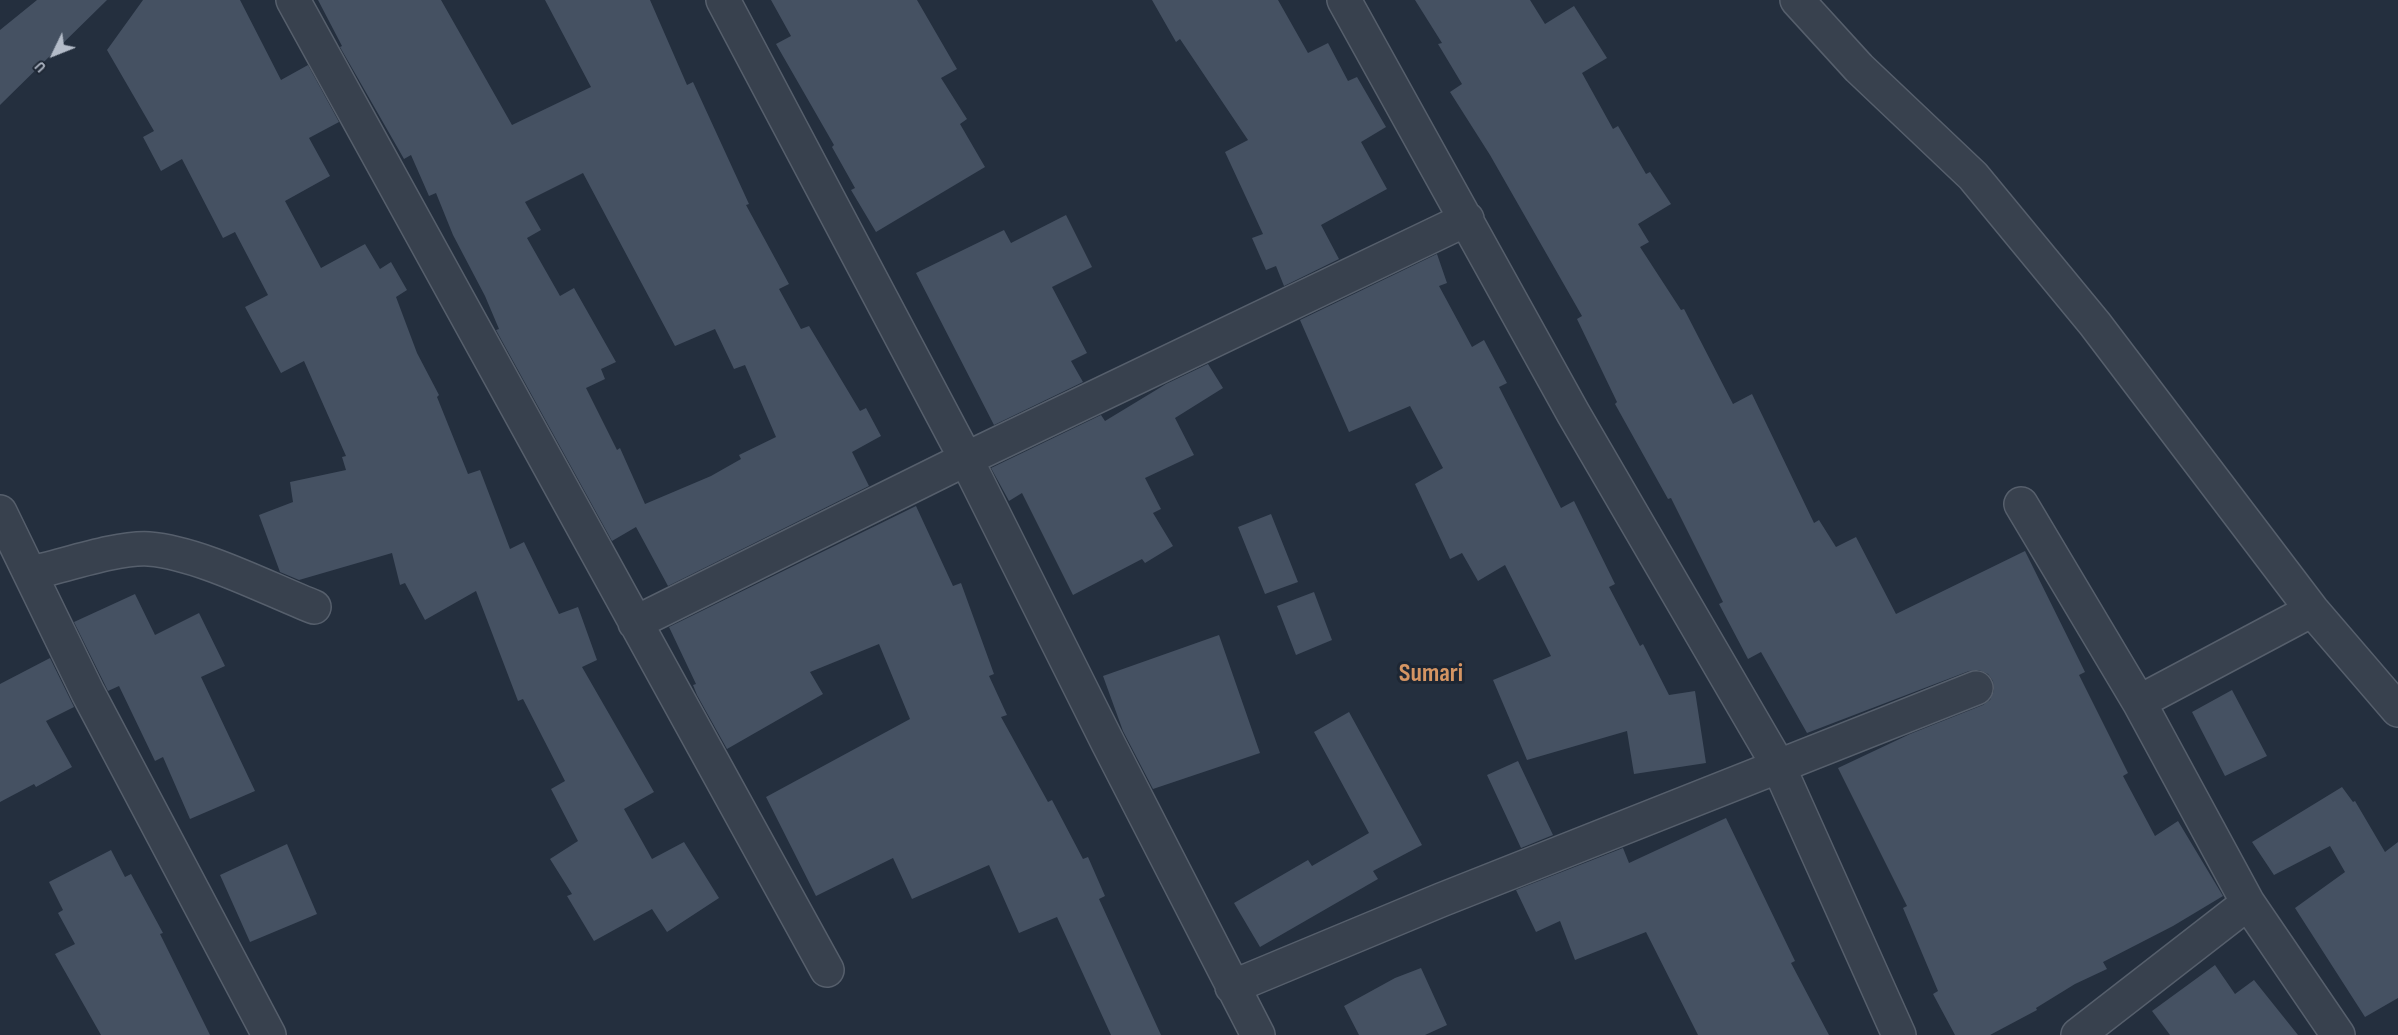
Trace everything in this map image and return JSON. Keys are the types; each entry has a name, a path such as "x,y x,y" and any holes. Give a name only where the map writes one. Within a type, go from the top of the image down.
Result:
{"street":[{"path":"292,0 827,970"},
{"path":"723,0 966,459 1258,1035"},
{"path":"1344,0 1573,413 1778,765 1899,1035"},
{"path":"1797,0 1859,68 1974,176 2095,324 2312,610 2398,710"},
{"path":"635,623 966,459 1467,219"},
{"path":"2021,504 2139,702 2248,903 2338,1035"},
{"path":"0,512 88,693 269,1035"},
{"path":"31,573 131,550 148,549 198,561 314,607"},
{"path":"2139,702 2312,610"},
{"path":"1232,987 1778,765 1976,688"},
{"path":"2078,1035 2248,903"}],"building":[{"path":"37,0 107,0 0,105 0,30"},
{"path":"143,0 240,0 281,80 308,65 339,122 309,138 330,176 285,201 321,268 365,244 380,269 391,262 407,290 396,297 417,353 439,395 437,397 468,474 480,470 510,549 524,542 559,614 578,607 597,660 582,667 654,792 624,809 652,859 684,842 719,898 667,932 652,909 594,941 567,896 572,894 550,859 578,841 551,789 565,781 523,699 518,701 476,591 425,620 405,583 400,585 392,553 299,580 280,572 259,515 293,502 290,482 346,470 342,457 346,456 304,361 281,373 245,307 268,295 235,232 223,238 182,159 161,171 143,137 154,131 107,50"},
{"path":"318,0 441,0 512,125 591,87 545,0 650,0 687,85 693,82 749,204 746,205 789,284 779,289 801,329 809,326 860,411 866,408 881,436 852,452 869,486 668,586 636,527 612,541 496,330 499,329 485,296 453,235 436,193 429,196 411,155 404,159 340,47 342,46","holes":["583,173 675,346 715,329 734,369 745,365 776,437 739,455 741,459 711,476 645,504 620,448 617,450 586,388 605,379 601,369 616,362 574,288 560,296 527,238 541,230 525,202"]},
{"path":"771,0 917,0 957,69 941,78 967,119 960,124 985,167 876,232 851,190 855,188 832,147 834,145 776,44 791,36"},
{"path":"1152,0 1278,0 1308,53 1328,43 1348,81 1357,77 1386,127 1361,142 1387,189 1321,225 1339,259 1284,286 1276,266 1266,270 1252,238 1263,234 1225,152 1248,140 1180,39 1176,42"},
{"path":"1415,0 1530,0 1545,24 1574,6 1607,58 1582,73 1613,129 1618,126 1646,174 1650,172 1671,204 1638,224 1649,242 1640,247 1681,310 1684,309 1733,404 1752,394 1814,523 1819,520 1836,547 1856,537 1896,614 2025,551 2085,672 2079,675 2128,773 2123,776 2155,836 2178,821 2223,896 2173,926 2103,962 2107,969 2075,984 2036,1008 2037,1010 1990,1035 1955,1035 1933,994 1938,991 1903,908 1907,906 1838,768 1910,734 1983,705 1990,700 1994,691 1993,681 1988,674 1979,670 1969,671 1807,733 1761,652 1748,659 1719,604 1723,602 1671,498 1668,499 1615,404 1617,402 1577,319 1582,316 1490,155 1450,92 1462,84 1438,44 1442,43"},
{"path":"1066,215 1092,267 1052,287 1087,353 1071,361 1083,382 994,425 916,273 1004,230 1011,243"},
{"path":"1437,254 1447,283 1439,286 1472,347 1484,340 1507,383 1499,387 1561,508 1574,501 1615,584 1609,587 1640,646 1643,644 1669,695 1695,691 1706,763 1634,774 1627,731 1527,760 1493,680 1551,656 1505,565 1478,581 1462,553 1450,559 1415,484 1443,468 1410,406 1349,432 1300,320"},
{"path":"1208,364 1223,388 1175,418 1194,455 1145,478 1161,509 1153,513 1173,546 1145,563 1142,559 1073,595 1022,493 1009,501 991,468 1101,415 1105,421 1166,384"},
{"path":"916,506 953,586 961,583 994,674 989,676 1007,715 1001,717 1048,802 1052,800 1083,859 1088,857 1105,896 1099,899 1161,1035 1111,1035 1057,917 1019,933 989,865 912,899 893,858 816,896 766,797 910,719 879,644 810,672 823,694 727,749 697,695 693,685 696,684 669,627"},
{"path":"1271,514 1298,582 1265,594 1238,527"},
{"path":"1314,592 1332,640 1296,655 1277,606"},
{"path":"135,594 155,635 199,613 225,666 201,677 255,791 190,819 163,757 155,761 119,686 108,691 74,622"},
{"path":"1219,635 1260,753 1153,789 1123,731 1103,676"},
{"path":"50,658 74,707 46,721 72,767 36,787 34,784 0,802 0,684"},
{"path":"2232,690 2267,756 2225,776 2192,712"},
{"path":"1349,712 1422,845 1373,871 1378,879 1260,947 1234,903 1308,860 1312,866 1369,833 1314,732"},
{"path":"1518,761 1553,835 1521,848 1487,775"},
{"path":"2342,787 2353,802 2355,801 2385,852 2398,842 2398,998 2365,1017 2295,908 2345,872 2330,846 2274,875 2252,842"},
{"path":"1726,818 1795,961 1791,963 1829,1035 1698,1035 1646,932 1575,960 1560,921 1536,932 1516,890 1623,848 1629,863"},
{"path":"287,844 317,914 250,942 220,875"},
{"path":"111,850 125,877 131,874 163,933 160,934 210,1035 101,1035 55,954 75,944 58,913 63,910 49,882"},
{"path":"2215,965 2235,994 2254,980 2298,1035 2170,1035 2152,1011"},
{"path":"1421,968 1447,1025 1425,1035 1359,1035 1344,1006 1395,978"}],"district":[{"name":"Sumari","path":"1431,674"}]}
